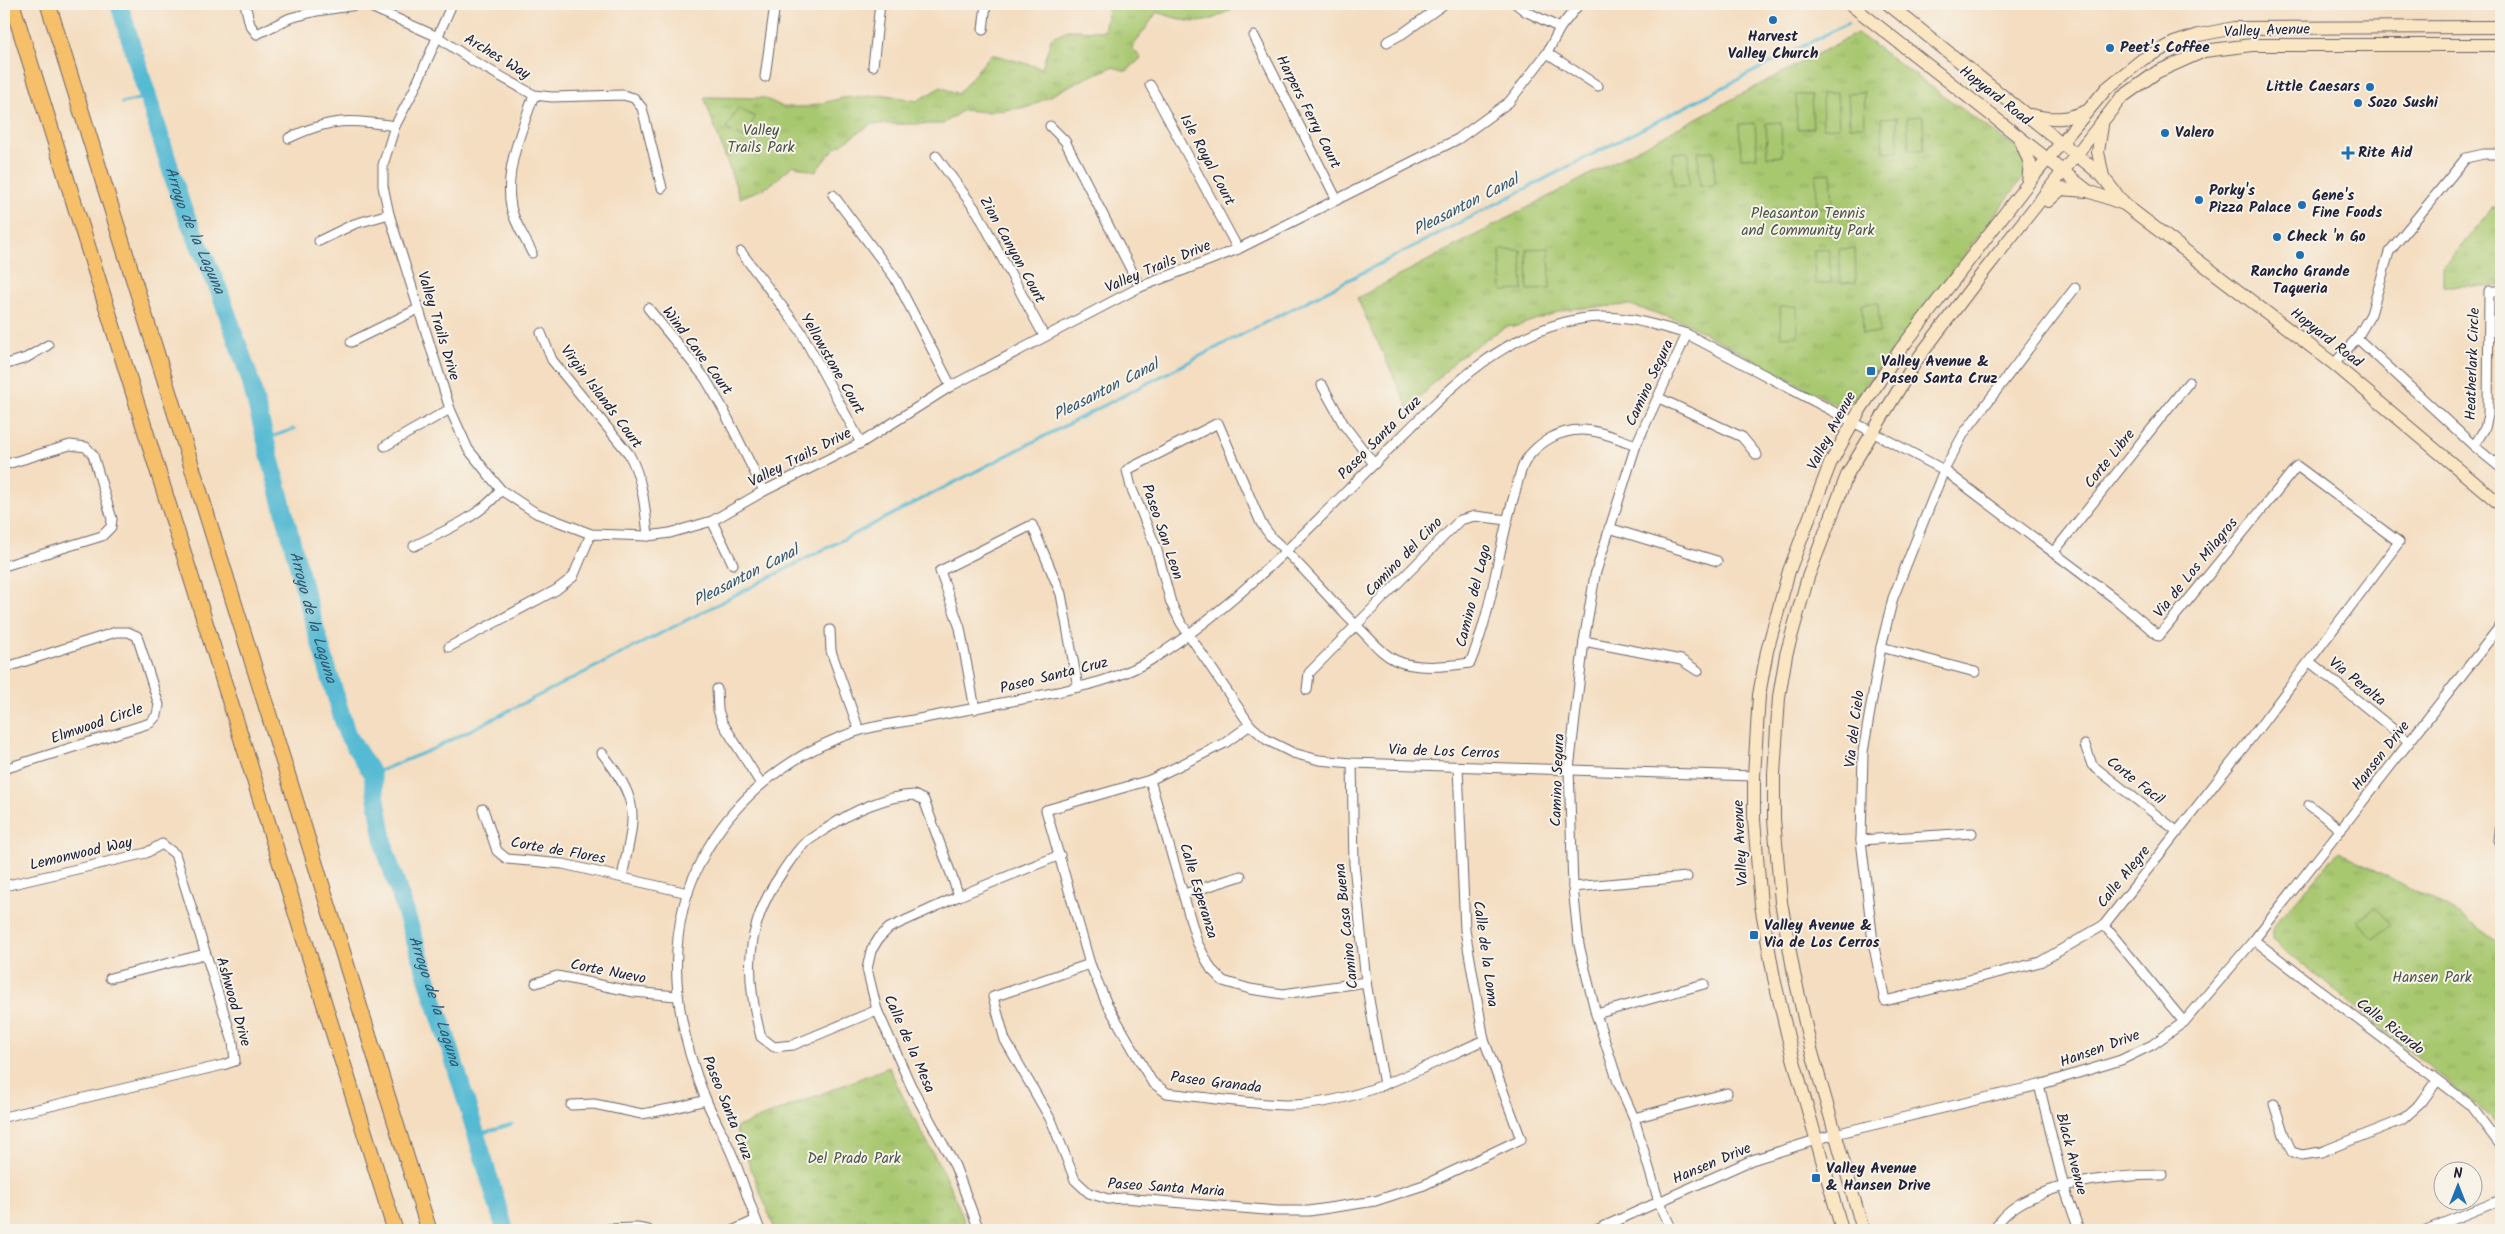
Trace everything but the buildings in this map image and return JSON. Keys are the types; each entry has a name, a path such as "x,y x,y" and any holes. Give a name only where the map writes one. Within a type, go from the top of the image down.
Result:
{"highway":[{"path":"12,4 395,1230"},
{"path":"48,4 429,1230"}],"main road":[{"name":"Hopyard Road","path":"1850,4 2018,134 2088,191 2124,204"},
{"name":"Hopyard Road","path":"1888,4 2028,114 2103,177 2124,204 2334,364 2501,505"},
{"name":"Valley Avenue","path":"1842,1230 1790,1045 1761,905 1754,820 1754,776 1762,677 1767,651 1786,580 1830,464 1853,423 1900,350 2028,183 2106,89 2143,59 2174,43 2234,28 2501,27"},
{"name":"Valley Avenue","path":"1863,1230 1810,1042 1781,902 1774,819 1774,774 1780,697 1786,655 1808,577 1848,472 1870,433 1916,361 2033,209 2121,98 2156,72 2204,51 2252,45 2501,45"},
{"path":"2028,114 2057,119 2068,118 2089,110"},
{"path":"2103,122 2098,152 2103,177"},
{"path":"2018,134 2030,163 2028,183"},
{"path":"2033,209 2045,205 2061,189 2088,191"}],"street":[{"path":"245,4 250,25 258,34 290,18 317,11 363,4"},
{"name":"Arches Way","path":"363,4 438,37 473,61 534,95 552,97 623,95 634,98 642,108 662,188"},
{"name":"Valley Trails Drive","path":"452,4 414,90 395,126 383,164 383,186 389,214 450,409 468,449 501,490 536,513 591,534 648,536 712,521 764,491 861,443 950,386 1044,336 1140,287 1238,248 1458,139 1509,102 1547,53 1560,28 1578,4"},
{"path":"765,77 775,4"},
{"path":"872,66 880,4"},
{"path":"983,30 986,4"},
{"path":"1387,42 1402,34 1444,4"},
{"path":"1516,4 1525,11 1560,28"},
{"name":"Harpers Ferry Court","path":"1254,36 1337,200"},
{"path":"1547,53 1598,86"},
{"name":"Isle Royal Court","path":"1150,85 1238,248"},
{"path":"532,253 512,209 509,182 515,150 534,95"},
{"path":"289,138 307,129 329,123 356,120 395,126"},
{"path":"1050,126 1065,141 1140,287"},
{"path":"2334,364 2357,338 2371,314 2389,252 2466,158 2484,154 2497,154"},
{"name":"Zion Canyon Court","path":"936,156 978,213 1044,336"},
{"path":"833,195 895,278 950,386"},
{"path":"320,241 354,224 389,214"},
{"name":"Yellowstone Court","path":"741,252 800,330 861,443"},
{"name":"Via del Cielo","path":"1885,1001 1873,942 1861,840 1863,752 1881,647 1893,598 1944,470 1964,433 2075,288"},
{"name":"Heatherlark Circle","path":"2474,446 2485,428 2488,415 2489,292 2501,291"},
{"name":"Wind Cave Court","path":"648,308 705,378 722,407 764,491"},
{"path":"351,342 418,309"},
{"name":"Paseo Santa Cruz","path":"760,1230 732,1154 706,1100 686,1041 676,996 677,945 680,922 688,892 702,858 716,836 761,784 812,749 859,730 1078,688 1138,668 1190,635 1254,582 1467,373 1520,338 1582,318 1644,321 1688,334 1853,423"},
{"name":"Virgin Islands Court","path":"541,333 552,360 629,454 638,470 644,494 648,536"},
{"name":"Camino Segura","path":"1672,1230 1659,1202 1634,1118 1618,1082 1596,1014 1579,945 1573,888 1569,769 1584,641 1596,574 1636,445 1688,334"},
{"name":"Hopyard Road","path":"2357,338 2474,446 2501,468"},
{"path":"4,365 26,358 48,345"},
{"name":"Corte Libre","path":"2053,553 2189,382"},
{"path":"1322,385 1344,425 1374,464"},
{"path":"1659,398 1742,437 1757,455"},
{"path":"385,446 450,409"},
{"name":"Paseo San Leon","path":"1190,635 1171,603 1156,547 1130,487 1127,470 1218,423 1261,523 1285,550"},
{"name":"Via de Los Milagros","path":"1853,423 1944,470 2159,636 2297,466 2399,542 2310,662"},
{"name":"Camino del Lago","path":"1285,550 1356,626 1395,660 1413,665 1470,663 1480,640 1507,520 1525,461 1538,447 1554,435 1579,430 1590,430 1636,445"},
{"path":"4,465 70,445 86,447 92,455 112,519 111,527 102,536 4,566"},
{"path":"414,546 474,516 488,505 501,490"},
{"name":"Camino del Cino","path":"1307,690 1309,673 1460,520 1475,516 1507,520"},
{"path":"712,521 733,564"},
{"path":"975,709 960,628 940,571 1032,525 1061,594 1078,688"},
{"path":"1609,528 1717,561"},
{"path":"449,648 556,590 573,577 591,534"},
{"name":"Hansen Drive","path":"1596,1230 1752,1160 1835,1134 2039,1085 2121,1060 2152,1045 2184,1022 2254,940 2501,625"},
{"path":"830,630 831,651 859,730"},
{"name":"Elmwood Circle","path":"4,668 116,632 128,632 137,636 160,705 157,715 150,723 4,769"},
{"name":"Via de Los Cerros","path":"1190,635 1250,726 1267,740 1293,753 1319,760 1352,763 1754,776"},
{"path":"1584,641 1681,660 1698,671"},
{"path":"1881,647 1976,672"},
{"name":"Via Peralta","path":"2310,662 2409,742"},
{"name":"Calle Alegre","path":"1885,1001 2040,962 2104,925 2310,662"},
{"path":"717,690 718,710 722,722 761,784"},
{"path":"1150,780 1225,743 1250,726"},
{"name":"Corte Facil","path":"2085,745 2092,765 2178,832"},
{"path":"602,753 622,778 631,799 633,821 622,877"},
{"name":"Camino Casa Buena","path":"1352,763 1354,864 1366,982 1384,1084"},
{"name":"Calle de la Loma","path":"1458,766 1465,930 1484,1040 1521,1139"},
{"name":"Paseo Granada","path":"1150,780 1046,810 1090,964 1106,1002 1152,1082 1167,1093 1286,1105 1348,1097 1384,1084 1484,1040"},
{"name":"Calle Esperanza","path":"1150,780 1197,942 1211,969 1223,981 1250,990 1283,994 1366,982"},
{"path":"876,1010 793,1045 774,1047 761,1037 750,988 750,950 756,921 767,893 789,861 804,844 857,809 906,795 914,795 924,800 959,896"},
{"path":"2309,805 2341,830"},
{"name":"Corte de Flores","path":"483,808 497,852 507,859 563,864 688,892"},
{"path":"2501,823 2499,840 2501,844"},
{"path":"1861,840 1972,833"},
{"name":"Lemonwood Way","path":"4,886 146,853 162,844"},
{"name":"Ashwood Drive","path":"4,1117 223,1065 235,1060 233,1042 174,854 162,844"},
{"name":"Calle de la Mesa","path":"978,1230 955,1166 910,1086 876,1010 867,969 871,951 878,938 889,928 959,896 1060,855"},
{"path":"1184,894 1241,876"},
{"path":"1573,888 1687,877"},
{"path":"2104,925 2184,1022"},
{"name":"Calle Ricardo","path":"2254,940 2470,1105 2501,1146"},
{"path":"110,978 205,954"},
{"name":"Paseo Santa Maria","path":"1090,964 993,997 1005,1040 1052,1122 1075,1180 1089,1193 1108,1199 1124,1198 1309,1212 1375,1201 1424,1185 1521,1139"},
{"name":"Corte Nuevo","path":"536,983 557,976 634,992 676,996"},
{"path":"1596,1014 1704,984"},
{"path":"2274,1104 2284,1135 2292,1152 2302,1155 2322,1152 2402,1120 2421,1104 2437,1081"},
{"name":"Black Avenue","path":"2039,1085 2064,1188 2079,1230"},
{"path":"1634,1118 1727,1093"},
{"path":"571,1105 594,1104 642,1114 706,1100"},
{"path":"1994,1230 2010,1211 2029,1198 2110,1178 2163,1174"},
{"path":"2426,1230 2501,1200"},
{"path":"734,1230 756,1220"},
{"path":"608,1229 637,1228 648,1230"}],"green space":[{"name":"Valley Trails Park","path":"1109,4 1234,4 1235,7 1214,18 1197,22 1157,12 1132,48 1141,58 1127,71 1112,67 1077,82 1029,107 987,112 963,110 943,124 871,124 834,149 815,172 793,165 769,186 740,198 704,97 764,98 783,107 806,107 842,98 887,95 917,101 941,87 958,94 991,54 1042,68 1052,37 1068,30 1104,31"},
{"name":"Pleasanton Tennis and Community Park","path":"1857,33 2035,162 1853,402 1835,404 1684,322 1630,305 1567,309 1517,326 1505,327 1459,357 1409,409 1357,298"},
{"path":"1864,92 1865,126 1850,126 1848,93"},
{"path":"1837,93 1839,127 1823,128 1822,94"},
{"path":"1796,95 1811,95 1813,128 1797,129"},
{"path":"738,108 755,117 744,138 726,129"},
{"path":"1923,116 1924,150 1909,150 1907,117"},
{"path":"1897,117 1898,151 1883,152 1881,118"},
{"path":"1781,122 1782,156 1767,157 1766,123"},
{"path":"1755,123 1757,157 1741,158 1739,124"},
{"path":"1714,151 1715,185 1700,186 1698,152"},
{"path":"1688,152 1689,186 1674,186 1672,153"},
{"path":"1831,173 1833,207 1817,207 1816,174"},
{"path":"2493,207 2501,207 2501,286 2443,286 2443,267"},
{"path":"1549,248 1550,289 1528,290 1527,249"},
{"path":"1855,248 1856,282 1841,283 1839,249"},
{"path":"1829,249 1831,283 1815,284 1814,250"},
{"path":"1500,250 1521,250 1523,290 1502,291"},
{"path":"1878,303 1880,333 1863,333 1862,304"},
{"path":"1797,306 1798,336 1781,337 1780,307"},
{"name":"Hansen Park","path":"2339,851 2463,916 2501,944 2501,1133 2492,1117 2272,940 2272,929 2275,924"},
{"path":"2376,907 2391,925 2373,939 2358,921"},
{"name":"Del Prado Park","path":"889,1067 951,1188 967,1230 775,1230 735,1128"}],"waterway":[{"name":"Arroyo de la Laguna","path":"119,4 182,206 219,290 249,376 307,600 347,734 372,774 386,852 450,1048 505,1230"},
{"name":"Pleasanton Canal","path":"372,774 433,749 609,660 1848,23"},
{"path":"122,103 148,97"},
{"path":"265,439 294,429"},
{"path":"476,1135 512,1124"}],"place":[{"name":"Harvest Valley Church","path":"1773,20"},
{"name":"Peet's Coffee","path":"2110,48"},
{"name":"Little Caesars","path":"2370,87"},
{"name":"Sozo Sushi","path":"2358,103"},
{"name":"Valero","path":"2165,133"},
{"name":"Rite Aid","path":"2348,153"},
{"name":"Porky's Pizza Palace","path":"2199,200"},
{"name":"Gene's Fine Foods","path":"2302,205"},
{"name":"Check 'n Go","path":"2277,237"},
{"name":"Rancho Grande Taqueria","path":"2300,255"},
{"name":"Valley Avenue & Paseo Santa Cruz","path":"1871,371"},
{"name":"Valley Avenue & Via de Los Cerros","path":"1754,935"},
{"name":"Valley Avenue & Hansen Drive","path":"1816,1178"}]}
